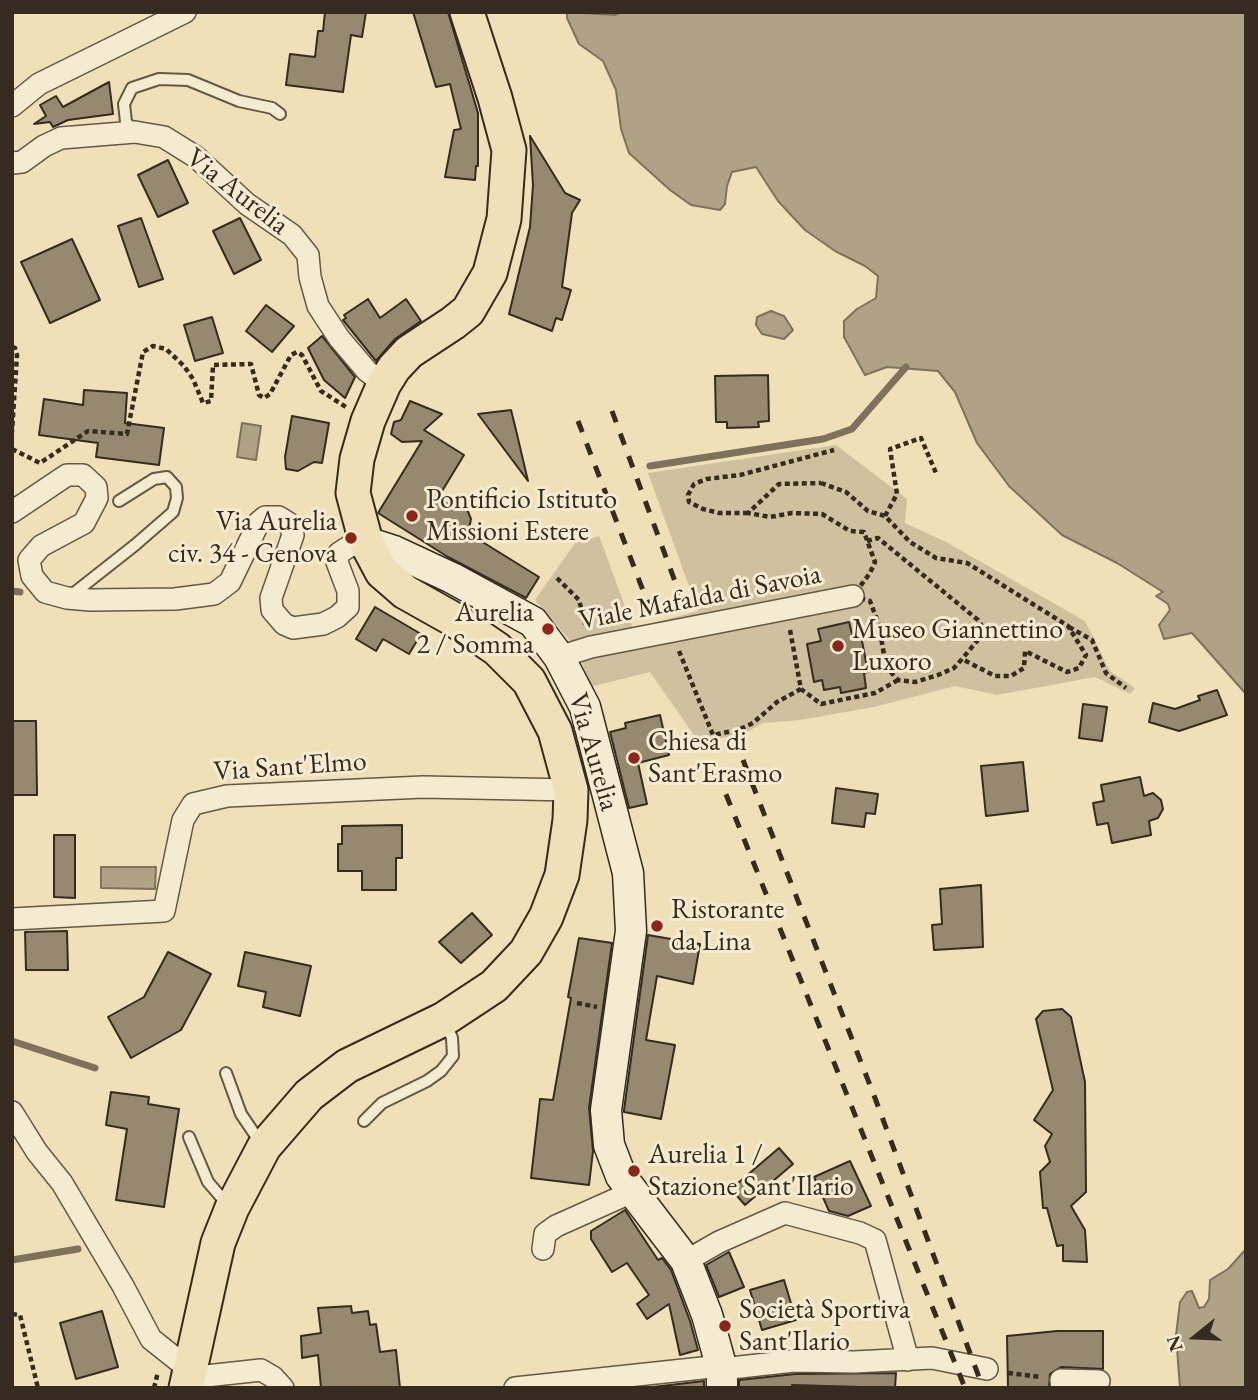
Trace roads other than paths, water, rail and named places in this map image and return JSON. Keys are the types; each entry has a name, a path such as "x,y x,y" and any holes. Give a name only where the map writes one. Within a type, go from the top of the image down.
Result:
{"main road":[{"path":"188,1379 218,1243 232,1208 264,1147 309,1094 347,1066 444,1019 494,986 526,952 546,917 562,875 570,820 571,790 555,731 528,681 496,649 453,619 405,592 382,572 366,542 353,492 357,459 368,421 394,368 409,352 468,311 490,274 504,219 509,150 467,12"}],"street":[{"path":"12,106 39,84 185,12"},
{"name":"Via Aurelia","path":"12,163 22,162 61,138 135,132 164,137 196,157 247,204 292,235 308,255 310,277 318,306 381,393"},
{"path":"12,512 67,475 83,475 96,486 97,498 85,523 41,546 29,560 32,576 45,592 90,600 176,599 214,594 230,582 259,522 272,515 279,517 290,524 293,535 271,598 272,610 284,624 293,628 314,627 337,617 348,607 348,591 337,562 339,553 350,546 366,542"},
{"name":"Via Aurelia","path":"366,542 394,551 452,578 533,622 559,657 585,707 628,873 631,931 606,1110 609,1145 621,1176 685,1261 707,1315 722,1374"},
{"name":"Viale Mafalda di Savoia","path":"559,657 592,647 853,596"},
{"name":"Via Sant'Elmo","path":"12,919 164,911 183,820 194,804 227,796 423,787 571,790"},
{"path":"12,1112 37,1152 62,1183 151,1339 188,1379 261,1370 273,1377 283,1388"},
{"path":"543,1249 545,1234 556,1226 632,1192"},
{"path":"685,1261 719,1242 785,1213 860,1233 874,1240 908,1360"},
{"path":"515,1388 722,1374 794,1362 854,1363 932,1357 987,1369"},
{"path":"1061,1384 1098,1381"}],"lane":[{"path":"135,132 125,122 124,104 132,88 159,79 188,80 239,101 272,108 280,114"},
{"path":"67,598 173,512 177,498 176,487 167,477 154,480 119,501"},
{"path":"364,1121 382,1103 428,1081 441,1071 453,1056 452,1038 444,1019"},
{"path":"226,1073 241,1114 264,1147"},
{"path":"189,1137 208,1182 232,1208"}],"waterway":[{"path":"650,466 823,439 852,429 906,367"},
{"path":"12,591 20,592"},
{"path":"12,1041 95,1068"},
{"path":"12,1260 78,1249"}],"railway":[{"path":"612,411 680,595"},
{"path":"578,421 649,606"},
{"path":"743,760 875,1098 983,1388"},
{"path":"717,772 965,1388"}],"place":[{"name":"Pontificio Istituto Missioni Estere","path":"412,516"},
{"name":"Via Aurelia civ. 34 - Genova","path":"351,538"},
{"name":"Aurelia 2 / Somma","path":"548,629"},
{"name":"Museo Giannettino Luxoro","path":"838,646"},
{"name":"Chiesa di Sant'Erasmo","path":"634,758"},
{"name":"Ristorante da Lina","path":"657,926"},
{"name":"Aurelia 1 / Stazione Sant'Ilario","path":"634,1171"},
{"name":"Società Sportiva Sant'Ilario","path":"725,1326"}]}
